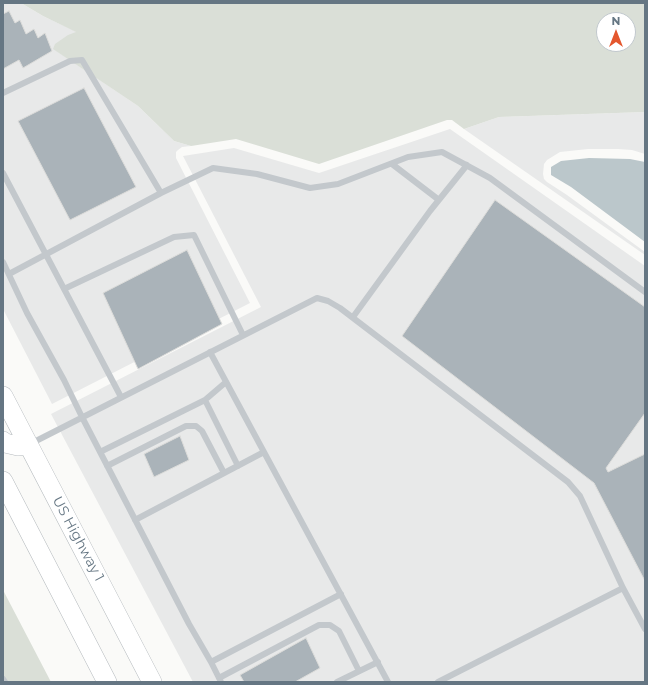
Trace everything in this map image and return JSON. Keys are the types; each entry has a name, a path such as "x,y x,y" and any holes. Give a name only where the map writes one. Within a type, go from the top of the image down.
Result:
{"main road":[{"name":"US Highway 1","path":"3,396 152,682"},
{"path":"3,442 18,446 28,445"},
{"path":"3,482 107,682"}],"lane":[{"path":"3,93 70,61 82,60 161,193"},
{"path":"9,274 161,193 213,168 257,174 310,188 338,184 408,157 442,152 490,178 645,292"},
{"path":"392,164 439,200"},
{"path":"352,317 439,200 467,165"},
{"path":"3,173 121,397"},
{"path":"64,289 174,236 194,235 243,335"},
{"path":"3,262 27,313 64,380 189,624 220,680 319,625 330,626 339,631 359,671"},
{"path":"28,445 317,298 328,301 352,317 568,482 580,496 623,588 645,629"},
{"path":"210,352 388,682"},
{"path":"100,452 205,400 226,382"},
{"path":"205,400 238,466"},
{"path":"107,466 186,426 196,426 202,430 224,473"},
{"path":"135,520 264,452"},
{"path":"438,682 623,588"},
{"path":"211,662 341,594"},
{"path":"337,682 378,662"}],"shaded area":[{"path":"3,3 21,3 43,16 77,32 54,49 138,106 174,141 191,146 182,147 178,150 176,152 176,158 250,303 52,404 3,309"},
{"path":"21,3 645,3 645,112 499,117 464,129 452,120 447,120 319,164 236,139 191,146 174,141 138,106 53,49 55,44 68,35 76,32 43,16"},
{"path":"645,112 645,154 632,150 618,149 588,149 560,152 547,160 544,164 543,174 544,179 547,182 645,252 645,255 464,129 499,117"},
{"path":"450,129 645,266 645,682 193,682 51,414 261,307 183,156 234,148 319,173"},
{"path":"589,158 630,159 645,162 645,242 571,187 551,175 551,167 561,161"},
{"path":"3,590 51,682 3,682"}],"building":[{"path":"9,11 15,23 20,20 26,34 34,29 38,38 45,33 52,51 23,68 19,60 3,69 3,14"},
{"path":"84,88 136,187 70,220 18,121"},
{"path":"495,200 645,307 645,413 606,468 608,472 645,454 645,581 594,483 402,336"},
{"path":"187,250 222,324 138,369 103,293"},
{"path":"180,436 189,460 154,477 144,454"},
{"path":"306,638 320,668 295,682 244,682 240,675"}]}
